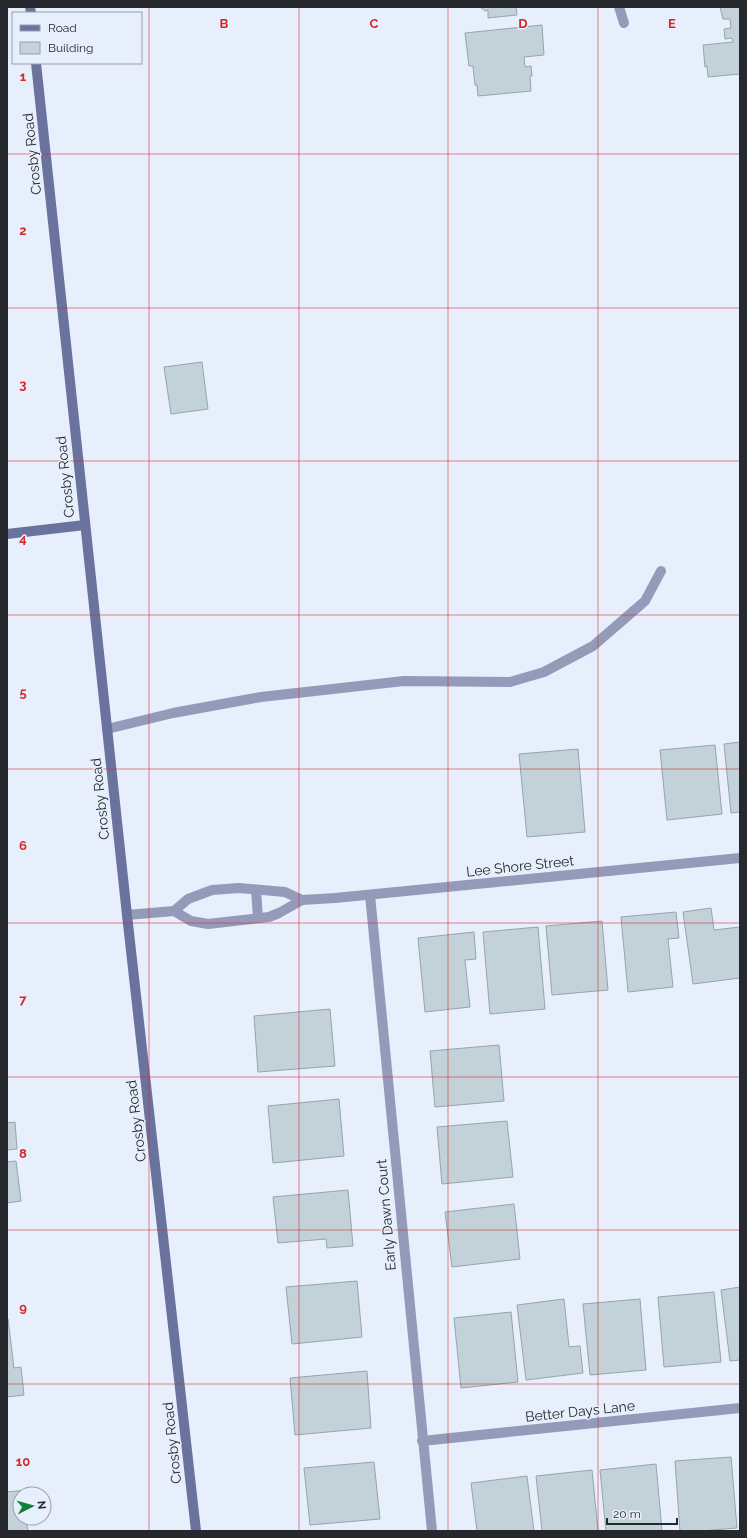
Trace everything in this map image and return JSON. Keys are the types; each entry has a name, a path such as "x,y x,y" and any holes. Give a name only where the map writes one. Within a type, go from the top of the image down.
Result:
{"street":[{"path":"619,7 624,23"},
{"name":"Crosby Road","path":"36,64 127,915 196,1531"},
{"path":"7,534 85,525"},
{"path":"107,729 173,713 261,697 404,681 510,682 544,672 592,646 645,601 661,571"},
{"name":"Lee Shore Street","path":"302,900 370,895 740,858"},
{"path":"174,911 188,899 212,890 239,888 285,892 302,900"},
{"path":"256,890 258,918"},
{"name":"Early Dawn Court","path":"370,895 422,1441 432,1531"},
{"path":"127,915 174,911 191,921 208,924 269,917 302,900"},
{"name":"Better Days Lane","path":"422,1441 740,1408"}],"building":[{"path":"480,7 516,7 517,15 488,18 488,10 485,11"},
{"path":"720,7 740,7 740,74 708,77 707,66 705,67 703,45 733,42 732,38 725,39 724,29 731,28 730,19 723,19"},
{"path":"542,25 544,55 524,57 525,67 531,66 531,91 478,96 473,66 469,66 465,33"},
{"path":"202,362 208,409 171,414 164,367"},
{"path":"740,742 740,812 731,813 724,744"},
{"path":"715,745 722,814 667,820 660,750"},
{"path":"578,749 585,832 527,837 519,754"},
{"path":"711,908 714,930 740,927 740,978 693,984 683,912"},
{"path":"676,912 679,938 668,939 673,987 628,992 621,917"},
{"path":"602,921 608,990 552,995 546,926"},
{"path":"538,927 545,1009 490,1014 483,932"},
{"path":"474,932 476,959 465,960 470,1007 425,1012 418,938"},
{"path":"330,1009 335,1066 258,1072 254,1016"},
{"path":"499,1045 504,1101 435,1107 430,1051"},
{"path":"339,1099 344,1156 273,1163 268,1106"},
{"path":"507,1121 513,1177 442,1184 437,1127"},
{"path":"15,1122 17,1149 7,1150 7,1123"},
{"path":"16,1161 21,1201 7,1203 7,1162"},
{"path":"348,1190 353,1246 327,1248 326,1239 278,1243 273,1197"},
{"path":"514,1204 520,1259 452,1267 445,1212"},
{"path":"357,1281 362,1337 292,1344 286,1287"},
{"path":"740,1287 740,1360 730,1361 721,1290"},
{"path":"714,1292 721,1362 664,1367 658,1297"},
{"path":"564,1299 569,1347 580,1346 583,1373 526,1380 517,1305"},
{"path":"640,1299 646,1370 590,1375 583,1304"},
{"path":"511,1312 518,1382 461,1388 454,1318"},
{"path":"8,1319 14,1368 21,1367 24,1395 7,1397 7,1320"},
{"path":"367,1371 371,1428 295,1435 290,1378"},
{"path":"731,1457 737,1528 680,1531 675,1461"},
{"path":"374,1462 380,1519 310,1525 304,1468"},
{"path":"656,1464 662,1531 606,1531 600,1470"},
{"path":"592,1470 598,1531 542,1531 536,1476"},
{"path":"527,1476 534,1531 477,1531 471,1483"},
{"path":"12,1491 12,1526 27,1526 28,1531 7,1531 7,1492"}]}
